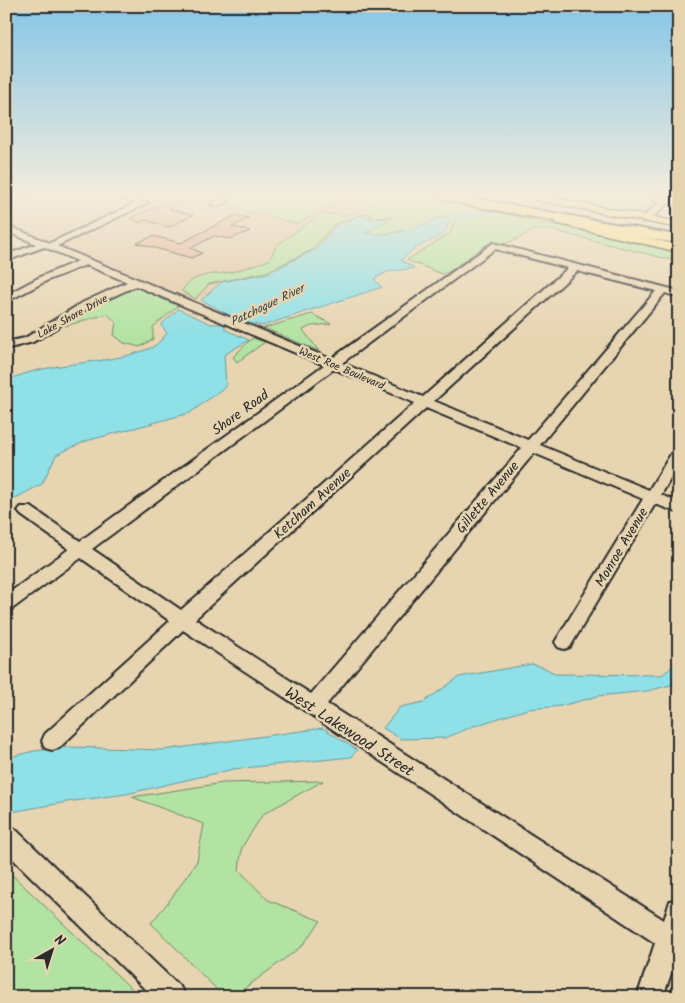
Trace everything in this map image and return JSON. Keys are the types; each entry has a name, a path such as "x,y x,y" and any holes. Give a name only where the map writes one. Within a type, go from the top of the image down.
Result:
{"street":[{"name":"West Roe Boulevard","path":"45,244 679,508"},
{"path":"6,258 48,245"},
{"name":"Shore Road","path":"6,604 493,246 575,267"},
{"path":"6,299 46,278 87,261"},
{"path":"575,267 679,294"},
{"name":"Ketcham Avenue","path":"52,741 182,620 575,267"},
{"name":"Lake Shore Drive","path":"6,346 29,340 86,305 136,282"},
{"name":"Gillette Avenue","path":"313,706 663,290"},
{"name":"Monroe Avenue","path":"564,642 679,452"},
{"name":"West Lakewood Street","path":"26,511 182,620 674,941"},
{"path":"6,836 172,997"},
{"path":"650,997 674,941 679,910"}],"shaded area":[{"path":"46,244 320,244 316,249 268,273 222,282 195,303"}],"green space":[{"path":"317,244 312,250 266,272 209,284 195,299 182,291 186,285 197,278 231,272 269,260 277,245"},
{"path":"433,244 503,244 487,244 448,272 442,274 407,260"},
{"path":"606,244 645,244 679,251 679,262"},
{"path":"136,287 178,306 153,327 153,339 140,347 124,343 114,335 116,322 107,314 65,326 87,308"},
{"path":"312,314 331,324 311,326 303,330 319,351 264,328"},
{"path":"252,338 265,342 237,362 233,357"},
{"path":"323,781 263,814 242,847 239,870 268,900 321,921 302,946 233,997 224,997 151,923 170,900 197,861 204,824 132,797 223,783"},
{"path":"6,869 140,997 6,997"}],"water":[{"name":"Patchogue River","path":"320,244 424,244 414,249 401,260 414,268 387,272 374,279 382,287 262,326 233,319 231,316 201,300 222,282 268,273 316,249"},
{"path":"178,309 211,324 224,324 226,330 249,340 224,355 226,386 190,413 86,441 56,455 42,484 6,503 6,381 42,369 117,358 153,347 167,333 161,325"},
{"path":"679,661 679,683 647,691 598,696 561,706 528,709 474,726 445,738 401,739 383,728 400,707 424,702 459,677 532,664 556,674 662,675"},
{"path":"323,728 357,750 351,757 234,769 126,794 11,812 6,809 6,758 34,751 71,747 163,750"}],"building":[{"path":"140,244 199,244 191,248 202,253 191,258"}]}
